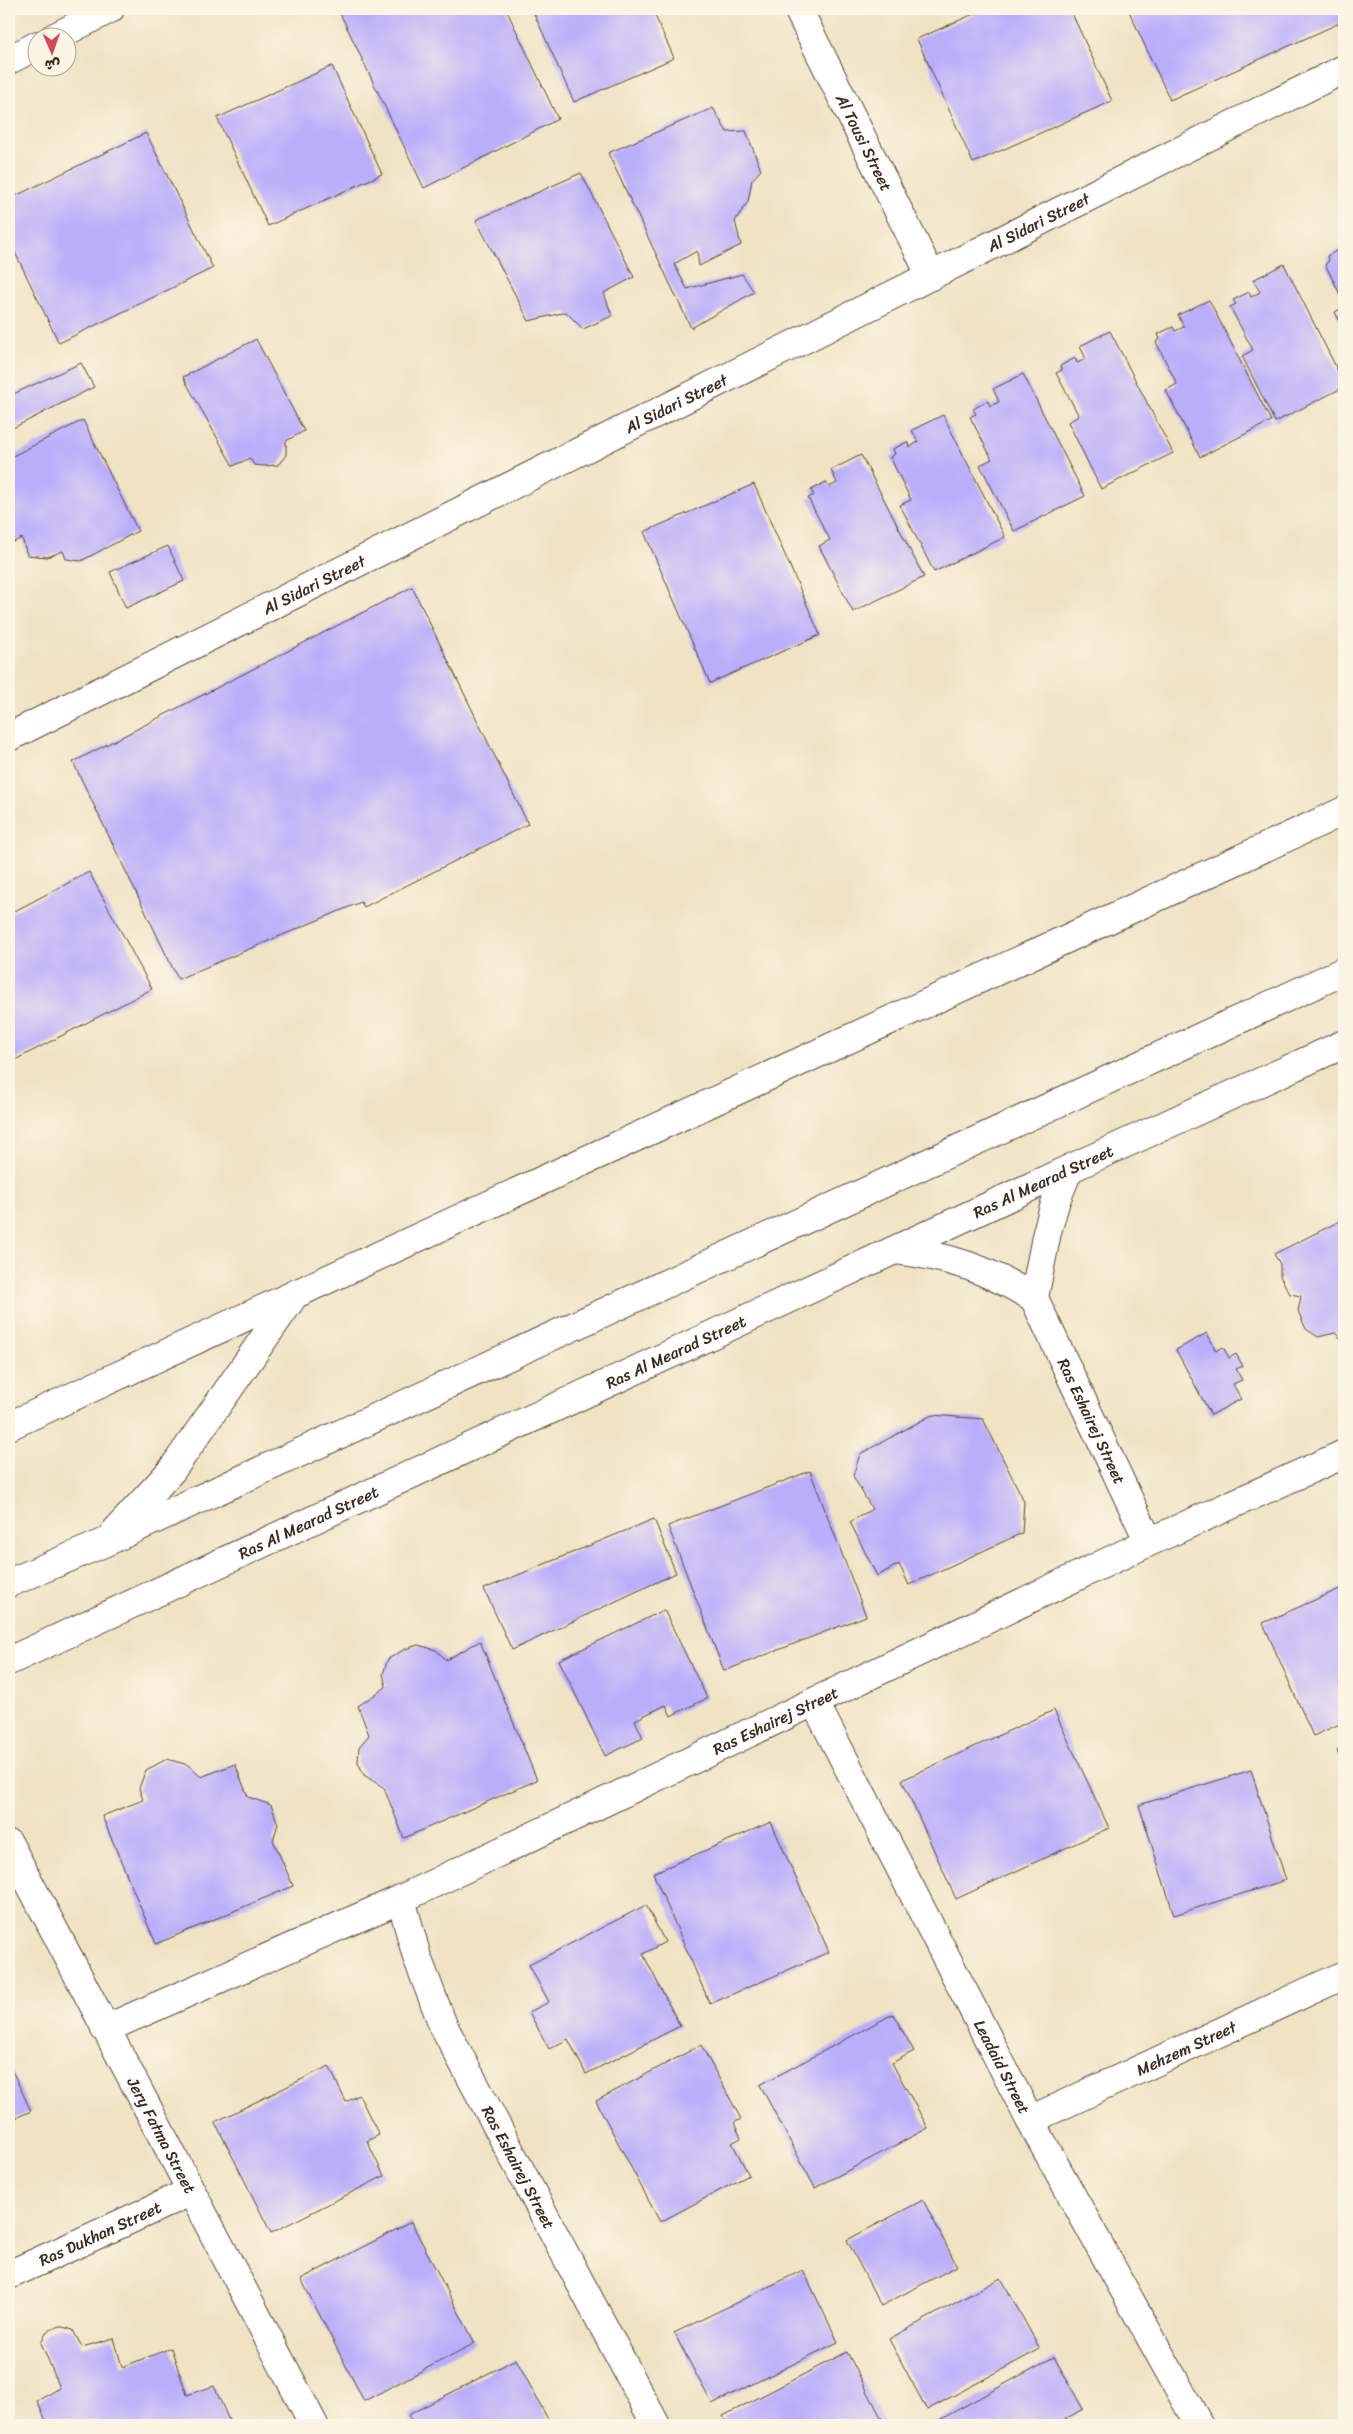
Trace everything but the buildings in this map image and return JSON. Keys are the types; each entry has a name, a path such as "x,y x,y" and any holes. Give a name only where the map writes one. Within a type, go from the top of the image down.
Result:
{"street":[{"path":"72,28 110,9"},
{"name":"Al Tousi Street","path":"798,9 931,276"},
{"path":"9,60 28,50"},
{"name":"Al Sidari Street","path":"9,737 1344,69"},
{"path":"9,1426 1344,811"},
{"path":"9,1582 106,1542 1344,971"},
{"name":"Ras Al Mearad Street","path":"17,1657 1069,1169 1344,1044"},
{"path":"896,1250 933,1254 968,1264 1003,1279 1034,1298 1047,1232 1056,1200 1069,1169"},
{"path":"106,1542 172,1470 295,1294"},
{"name":"Ras Eshairej Street","path":"1034,1298 1149,1542"},
{"name":"Ras Eshairej Street","path":"105,2029 401,1899 1149,1542 1344,1454"},
{"path":"9,1677 17,1657"},
{"name":"Leadaid Street","path":"815,1703 1030,2120 1200,2425"},
{"name":"Jery Fatma Street","path":"9,1844 314,2425"},
{"name":"Ras Eshairej Street","path":"401,1899 417,1957 443,2025 656,2425"},
{"name":"Mehzem Street","path":"1030,2120 1344,1975"},
{"name":"Ras Dukhan Street","path":"9,2274 190,2192"}]}
